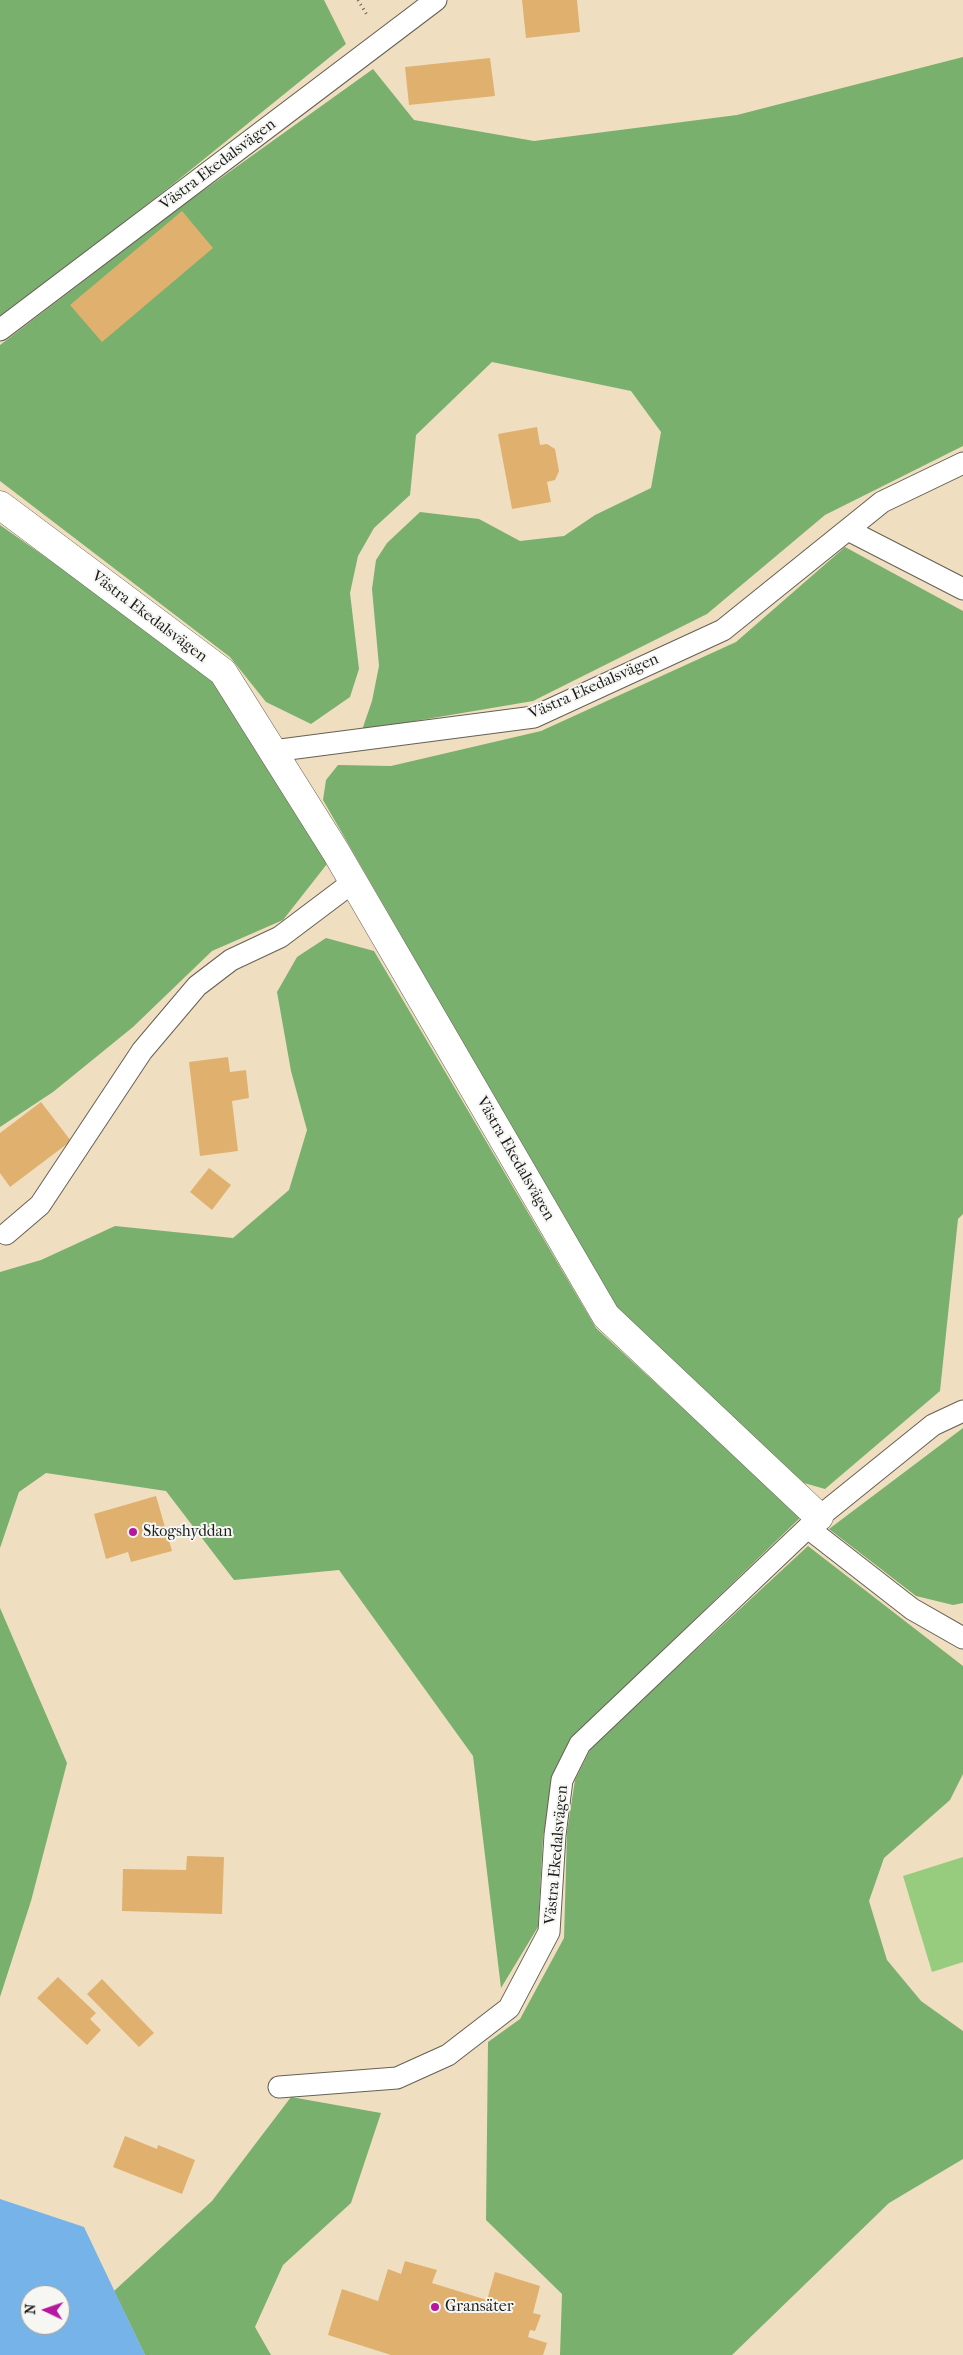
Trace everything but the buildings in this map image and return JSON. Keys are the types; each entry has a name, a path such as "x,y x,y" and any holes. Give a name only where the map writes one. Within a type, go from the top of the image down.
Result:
{"street":[{"name":"Västra Ekedalsvägen","path":"0,505 223,672 353,882 606,1316 814,1522"}],"lane":[{"name":"Västra Ekedalsvägen","path":"0,330 436,0"},
{"name":"Västra Ekedalsvägen","path":"272,751 534,717 723,630 882,502 963,463"},
{"path":"848,530 963,589"},
{"path":"6,1234 40,1205 142,1051 197,986 231,960 280,937 353,882"},
{"name":"Västra Ekedalsvägen","path":"279,2087 397,2078 448,2055 509,2008 550,1932 555,1835 562,1780 580,1744 814,1522 932,1425 963,1411"},
{"path":"814,1522 912,1609 963,1638"}],"green space":[{"path":"0,0 324,0 346,44 172,185 0,319"},
{"path":"963,57 963,446 825,515 707,614 533,701 362,730 372,701 379,666 372,589 376,560 387,543 420,512 479,519 520,541 564,536 595,515 651,488 661,432 631,391 492,362 416,435 410,495 374,528 358,556 350,593 359,669 350,697 311,724 266,702 230,657 0,481 0,345 186,203 373,69 414,120 534,141 737,115"},
{"path":"0,525 216,677 327,864 283,920 212,951 133,1027 53,1092 0,1127"},
{"path":"845,547 963,611 963,1214 958,1219 940,1391 825,1489 804,1483 618,1312 323,800 326,780 338,765 391,766 541,731 736,642"},
{"path":"326,938 374,951 596,1328 801,1517 576,1734 556,1774 543,1837 538,1927 501,1988 473,1756 339,1570 234,1580 166,1491 46,1473 19,1492 0,1548 0,1272 41,1260 115,1226 233,1238 289,1190 307,1130 291,1071 277,992 297,957"},
{"path":"963,1428 963,1603 953,1605 916,1596 829,1529"},
{"path":"808,1546 963,1666 963,1774 950,1800 884,1858 869,1901 887,1960 921,2001 963,2031 963,2159 889,2203 732,2355 560,2355 562,2294 486,2220 488,2042 520,2019 564,1938 567,1832 575,1780 592,1746"},
{"path":"0,1608 67,1763 31,1901 0,1997"},
{"path":"963,1857 963,1962 932,1972 903,1876"},
{"path":"291,2097 381,2113 351,2203 283,2265 255,2327 271,2355 145,2355 114,2291 212,2201"}],"water":[{"path":"0,2199 84,2227 145,2355 0,2355"}],"place":[{"name":"Skogshyddan","path":"133,1532"},
{"name":"Gransäter","path":"435,2307"}]}
